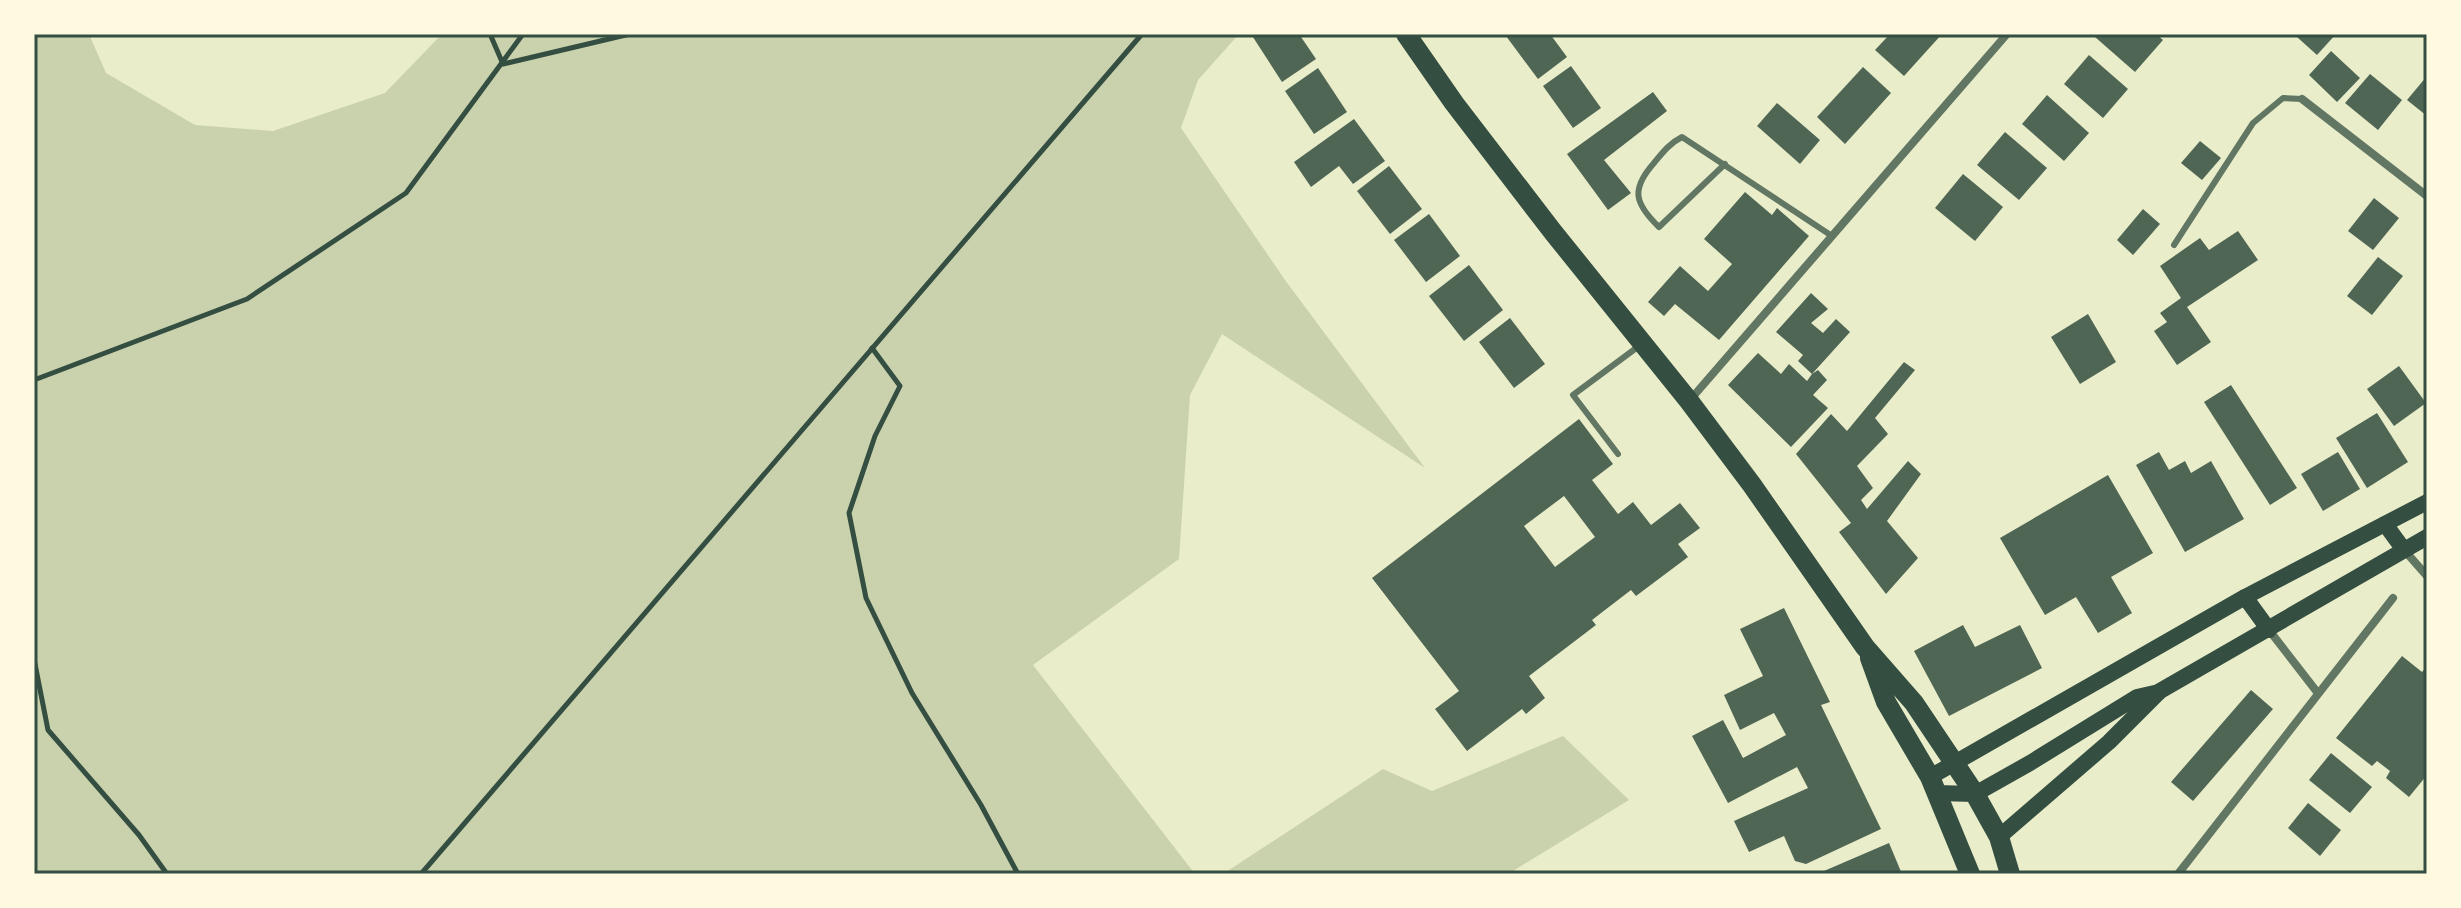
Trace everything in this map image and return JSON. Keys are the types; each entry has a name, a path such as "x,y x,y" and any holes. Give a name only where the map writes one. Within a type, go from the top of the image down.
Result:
{"main road":[{"path":"1406,34 1481,139 1752,485 1865,647 1914,703 1975,794 1999,837 2010,874"},
{"path":"1933,785 1955,762 2245,597 2424,503"},
{"path":"2385,524 2404,550"},
{"path":"1933,785 1975,794 2137,697 2160,691 2427,537"},
{"path":"2245,597 2269,630"},
{"path":"1865,647 1886,702 1933,785 1970,874"},
{"path":"1999,837 2109,742 2160,691"}],"street":[{"path":"1689,401 2007,34"},
{"path":"2302,99 2427,196"},
{"path":"2404,550 2427,576"},
{"path":"2178,874 2393,598"},
{"path":"2269,630 2317,692"}],"lane":[{"path":"2174,245 2253,123 2283,98 2302,99"},
{"path":"1725,164 1659,227 1640,202 1639,180 1672,142 1682,137 1725,164 1832,236"},
{"path":"1618,454 1573,395 1642,344"}],"path":[{"path":"490,34 503,64"},
{"path":"34,380 247,299 406,193 523,34"},
{"path":"503,64 630,34"},
{"path":"421,874 1142,34"},
{"path":"872,348 900,386 875,436 849,513 866,598 912,693 981,805 1018,874"},
{"path":"34,659 48,730 139,835 167,874"}],"green space":[{"path":"34,34 89,34 106,73 195,125 273,131 385,93 442,34 1239,34 1198,80 1181,128 1285,280 1425,468 1222,334 1190,395 1179,559 1033,665 1195,874 34,874"},
{"path":"1563,736 1629,800 1508,874 1223,874 1383,769 1432,791"}],"building":[{"path":"1251,34 1299,34 1316,59 1282,82"},
{"path":"1550,34 1567,57 1538,79 1506,36"},
{"path":"1890,34 1942,34 1904,76 1875,50"},
{"path":"2098,34 2156,34 2163,40 2135,72 2095,37"},
{"path":"2299,34 2336,34 2317,55 2297,37"},
{"path":"2331,51 2360,78 2337,102 2309,75"},
{"path":"2089,55 2128,89 2103,118 2064,84"},
{"path":"1571,66 1601,108 1573,128 1543,86"},
{"path":"1863,67 1891,93 1845,144 1817,117"},
{"path":"1318,68 1347,112 1314,134 1285,91"},
{"path":"2370,74 2402,100 2378,130 2345,103"},
{"path":"2427,76 2427,116 2407,100"},
{"path":"1653,92 1667,111 1604,160 1631,193 1608,210 1567,154"},
{"path":"2047,95 2089,133 2064,161 2022,124"},
{"path":"1777,103 1820,140 1800,164 1757,126"},
{"path":"1354,119 1385,161 1353,184 1339,166 1311,187 1294,162"},
{"path":"2005,132 2047,168 2019,200 1977,165"},
{"path":"2200,141 2221,158 2202,180 2181,163"},
{"path":"1389,166 1422,209 1390,234 1357,191"},
{"path":"1963,174 2003,207 1975,241 1935,208"},
{"path":"1745,192 1772,215 1777,208 1809,236 1719,340 1675,304 1664,316 1648,302 1680,266 1708,291 1732,264 1704,239"},
{"path":"2374,198 2399,218 2373,250 2348,231"},
{"path":"2143,209 2160,224 2133,255 2117,240"},
{"path":"1429,214 1460,256 1426,282 1394,240"},
{"path":"2238,231 2258,260 2187,307 2211,342 2177,365 2154,331 2167,322 2160,313 2181,298 2160,266 2200,238 2209,250"},
{"path":"2378,257 2403,276 2372,315 2347,296"},
{"path":"1469,265 1503,310 1464,341 1429,296"},
{"path":"1811,293 1828,309 1811,323 1823,333 1836,319 1850,332 1812,374 1798,361 1803,355 1776,332"},
{"path":"2088,314 2116,362 2080,384 2051,337"},
{"path":"1510,318 1545,364 1514,388 1479,342"},
{"path":"1758,353 1781,374 1789,364 1807,381 1818,370 1827,380 1813,395 1828,408 1791,447 1728,385"},
{"path":"1904,362 1915,370 1875,418 1888,434 1857,466 1873,488 1861,500 1867,509 1908,461 1921,474 1887,521 1918,558 1886,594 1839,532 1851,523 1796,454 1831,414 1847,431"},
{"path":"2399,366 2426,403 2394,426 2367,389"},
{"path":"2231,385 2297,488 2270,505 2204,402"},
{"path":"2377,413 2408,462 2367,488 2336,438"},
{"path":"1579,419 1613,464 1592,480 1618,514 1633,502 1651,525 1680,503 1700,528 1678,544 1688,557 1636,596 1631,590 1592,620 1596,625 1529,676 1545,698 1526,714 1522,709 1467,751 1435,709 1459,691 1372,578","holes":["1564,496 1595,537 1555,567 1524,526"]},
{"path":"2159,452 2169,470 2185,461 2191,473 2211,461 2244,519 2185,552 2136,465"},
{"path":"2338,452 2360,489 2323,511 2301,474"},
{"path":"2108,475 2153,553 2111,577 2132,613 2098,633 2076,597 2045,615 2000,538"},
{"path":"1784,608 1830,702 1821,705 1881,829 1806,864 1795,861 1784,836 1749,852 1734,821 1808,788 1797,767 1728,803 1692,736 1723,720 1743,758 1786,735 1774,713 1740,730 1724,695 1763,676 1740,629"},
{"path":"1963,625 1975,647 2020,625 2042,668 1949,716 1914,651"},
{"path":"2402,656 2422,672 2427,666 2427,775 2409,797 2386,778 2390,771 2377,761 2372,766 2336,738"},
{"path":"2251,690 2273,709 2193,801 2171,782"},
{"path":"2331,753 2372,787 2350,813 2309,780"},
{"path":"2308,803 2341,830 2320,856 2288,828"},
{"path":"1889,843 1902,874 1817,874"}]}
